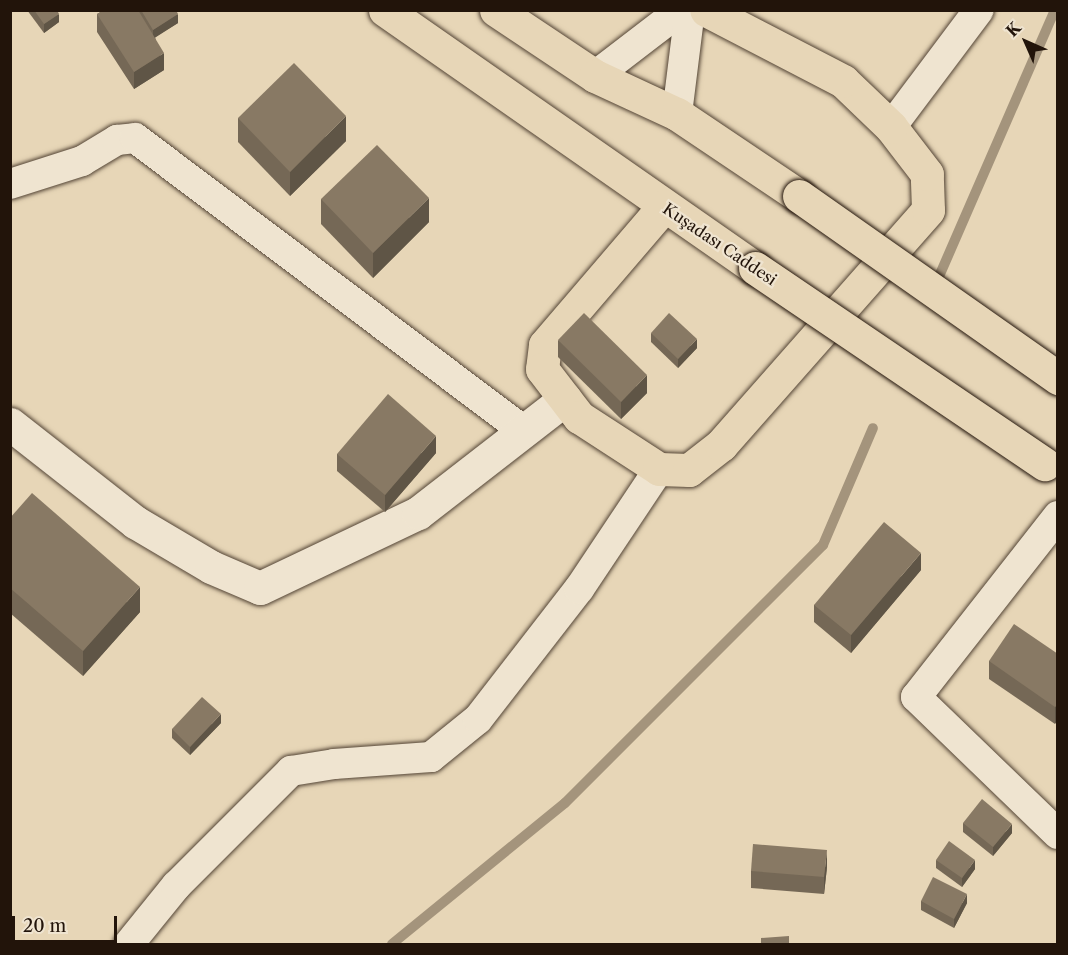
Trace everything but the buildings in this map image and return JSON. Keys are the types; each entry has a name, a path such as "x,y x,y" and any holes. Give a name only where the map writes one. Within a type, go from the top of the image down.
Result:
{"main road":[{"name":"Kuşadası Caddesi","path":"385,10 664,206 1051,468"},
{"path":"496,10 595,76 677,114 799,196 1058,378"},
{"path":"664,206 545,345 542,369 579,417 659,470 688,470 722,444 928,210 927,174 891,127 843,81 706,10"}],"street":[{"path":"595,76 681,10"},
{"path":"677,114 690,10"},
{"path":"891,127 979,10"},
{"path":"10,184 81,161 117,140 135,138 524,431"},
{"path":"10,424 135,522 211,567 260,588 418,513 565,399"},
{"path":"129,945 176,886 291,771 334,764 431,757 478,719 579,589 659,470"},
{"path":"1058,516 916,697 1058,834"}],"waterway":[{"path":"934,288 1055,10"},
{"path":"392,944 565,803 823,545 873,428"}]}
